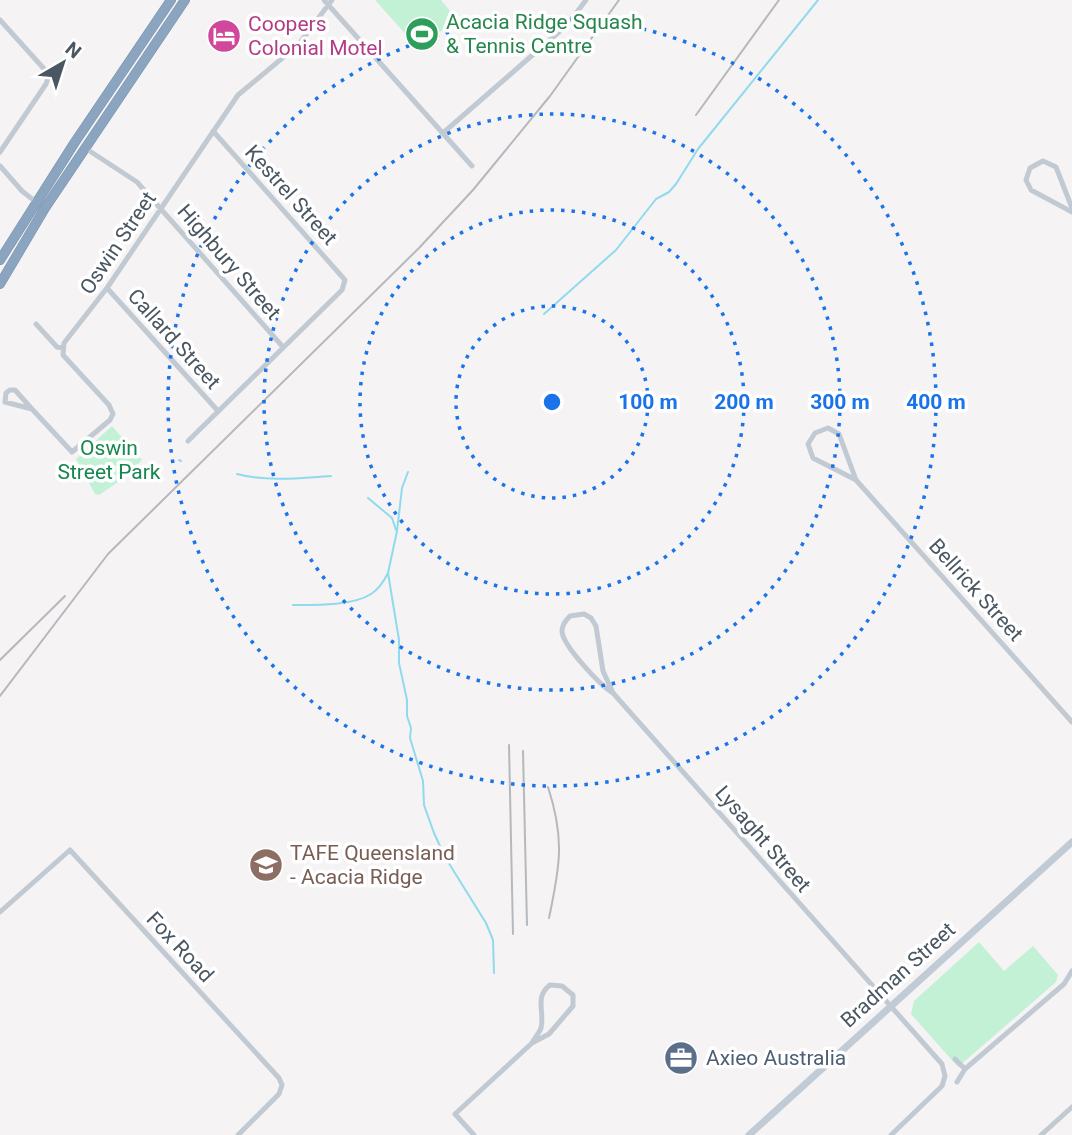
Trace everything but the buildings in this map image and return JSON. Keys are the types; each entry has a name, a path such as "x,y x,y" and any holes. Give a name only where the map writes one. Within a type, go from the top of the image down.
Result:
{"highway":[{"path":"0,260 171,0"},
{"path":"0,284 27,236 185,0"}],"main road":[{"name":"Bradman Street","path":"749,1135 1072,842"}],"street":[{"path":"324,0 331,3 472,166"},
{"path":"443,133 568,24 586,0"},
{"name":"Oswin Street","path":"63,348 238,95 298,45 331,3"},
{"path":"0,20 46,71 48,78 0,152"},
{"name":"Kestrel Street","path":"213,131 345,280 342,290 283,347"},
{"name":"Highbury Street","path":"85,148 137,182 283,347"},
{"path":"1043,161 1056,167 1072,210 1031,190 1027,180 1030,168 1043,161"},
{"path":"0,166 22,191 36,202"},
{"name":"Callard Street","path":"107,288 218,411"},
{"path":"32,410 5,402 6,393 15,390 72,452 113,414 109,405 63,355 63,348 57,347 37,324"},
{"path":"188,441 283,347"},
{"name":"Bellrick Street","path":"856,480 840,436 828,428 815,433 808,444 813,458 856,480 1072,722"},
{"name":"Lysaght Street","path":"613,693 604,688 564,638 562,628 570,616 584,614 594,623 603,671 613,693 940,1062 945,1076 941,1088 891,1135"},
{"name":"Fox Road","path":"0,912 70,850 279,1078 282,1085 279,1094 238,1135"},
{"path":"957,1082 965,1069 1064,984 1072,971"},
{"path":"474,1135 455,1114 533,1043 549,1034 573,1006 573,995 562,986 554,984 544,991 541,1000 541,1027 533,1043"},
{"path":"955,1059 965,1069"},
{"path":"1041,1135 1072,1107"}],"green space":[{"name":"Acacia Ridge Squash & Tennis Centre","path":"375,0 441,0 456,18 420,50"},
{"name":"Oswin Street Park","path":"112,426 142,460 121,480 99,495 95,494 76,459"},
{"path":"979,942 1004,971 1033,946 1058,975 1056,982 958,1067 911,1014 914,1001"}],"waterway":[{"path":"544,314 616,250 656,199 669,192 676,184 698,149 818,0"},
{"path":"408,472 402,488 388,573 399,640 399,663 411,728 410,738 423,781 424,805 434,833 493,940 494,973"},
{"path":"237,474 272,479 331,476"},
{"path":"368,498 392,518 396,530"},
{"path":"293,605 333,604 363,598 376,590 388,573"}],"railway":[{"path":"0,696 108,554 419,248 473,190 550,96 619,0"},
{"path":"696,115 779,0"},
{"path":"0,660 65,596"},
{"path":"509,745 513,934"},
{"path":"523,751 527,925"},
{"path":"548,787 559,838 558,867 549,918"}],"place":[{"name":"Acacia Ridge Squash & Tennis Centre","path":"422,34"},
{"name":"Coopers Colonial Motel","path":"224,36"},
{"name":"TAFE Queensland - Acacia Ridge","path":"266,865"},
{"name":"Axieo Australia","path":"681,1058"}]}
